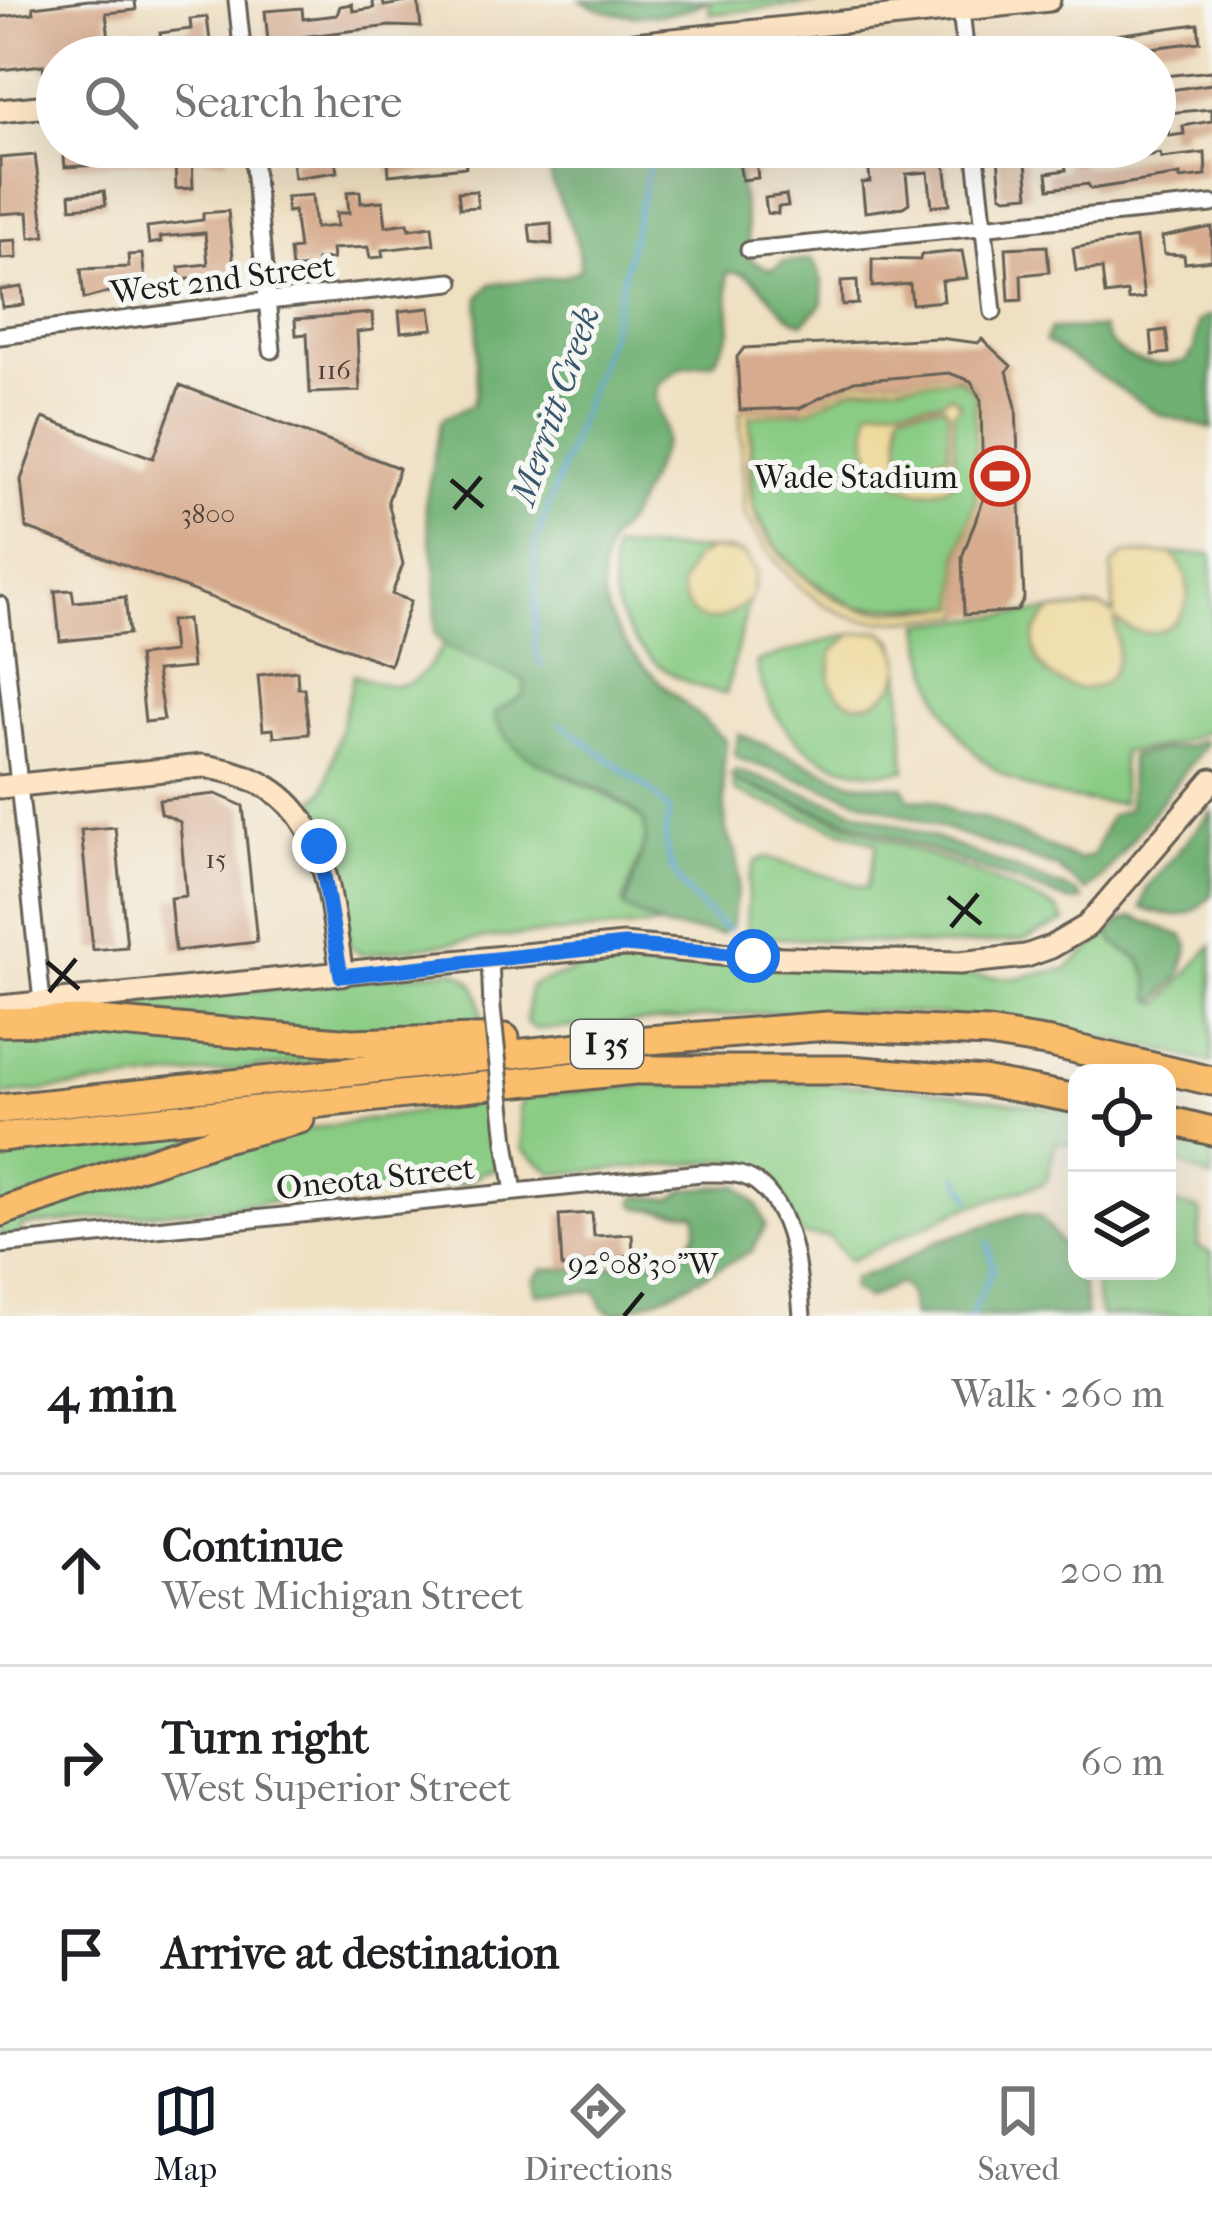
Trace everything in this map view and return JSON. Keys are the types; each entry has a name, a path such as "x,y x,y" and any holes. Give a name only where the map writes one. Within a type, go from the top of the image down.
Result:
{"highway":[{"path":"0,1022 85,1020 352,1043 574,1036 635,1041"},
{"name":"I 35","path":"0,1109 635,1041 828,1026 988,1033 1212,1081"},
{"name":"I 35","path":"0,1137 634,1070 850,1070 983,1081 1068,1097"},
{"path":"0,1212 220,1139 391,1095"},
{"path":"1176,1122 1212,1131"}],"street":[{"path":"237,0 241,36"},
{"path":"709,36 1048,0"},
{"path":"962,9 964,36"},
{"path":"0,111 36,107"},
{"path":"254,168 272,350"},
{"path":"977,168 993,313"},
{"path":"749,250 1212,204"},
{"name":"West 2nd Street","path":"0,336 451,282"},
{"path":"0,605 10,786 42,1002"},
{"path":"10,786 202,766 230,770 275,791 307,823 319,846 341,976"},
{"path":"0,1007 624,945 753,956 959,963 1026,956 1051,947 1101,913 1212,780"},
{"path":"490,957 514,1192"},
{"name":"Oneota Street","path":"0,1245 735,1173 756,1182 783,1219 802,1316"}],"green space":[{"path":"581,0 708,0 680,11 626,15"},
{"path":"709,0 844,0 710,14"},
{"path":"549,168 738,168 752,261 772,270 783,262 813,259 822,281 823,303 803,323 749,277 727,273 731,331 714,362 682,367 658,385 663,446 632,512 610,541 602,573 605,602 616,630 657,679 726,741 726,831 736,852 739,881 731,927 721,934 666,928 625,908 646,838 644,821 611,795 541,764 512,744 494,713 524,695 525,681 444,645 435,634 436,572 425,505 440,424 472,405 476,392 479,297 491,284 561,277 580,270 575,237"},
{"path":"1212,315 1212,429 1159,414 1045,341 1051,329 1103,328 1108,340 1126,355 1150,363 1175,363 1187,361 1195,347 1199,321"},
{"path":"958,378 975,392 976,500 958,556 959,607 855,607 803,575 775,545 753,507 750,415 806,411 855,387"},
{"path":"614,548 728,550 742,553 756,571 726,694 677,677 638,645 615,601"},
{"path":"1124,554 1212,554 1212,728 1168,745 1122,752 1122,803 1041,792 1009,778 959,734 929,666 921,624 1087,607 1114,614 1112,566"},
{"path":"881,631 895,642 901,670 905,770 851,769 828,761 789,732 774,712 756,662 842,636"},
{"path":"444,645 526,681 524,695 495,718 525,753 606,795 644,821 646,838 623,903 658,926 486,938 362,955 349,946 336,855 311,805 325,789 354,675 385,684 407,684"},
{"path":"739,734 853,783 904,787 909,799 933,800 957,814 983,818 1079,860 1094,854 1109,817 1129,808 1130,756 1202,740 1206,744 1101,879 1086,891 1056,867 740,759 734,754"},
{"path":"736,770 938,839 1077,893 1083,900 1072,902 738,781 730,776"},
{"path":"735,782 976,873 1057,909 1065,921 1023,940 949,946 759,937 746,926 749,879 756,861 766,857 867,888 877,844 736,792"},
{"path":"1212,811 1212,895 1196,910 1180,915 1142,908 1146,889"},
{"path":"1133,917 1183,936 1189,946 1180,976 1156,1002 1139,959 1120,948 1109,933"},
{"path":"1109,933 1140,962 1151,998 1161,1004 1212,945 1212,1063 1067,1031 920,1013 784,1012 535,1029 526,1022 530,986 623,954 1015,978 1066,969"},
{"path":"454,970 476,988 483,1034 367,1038 86,1007"},
{"path":"0,1026 341,1050 370,1056 0,1095"},
{"path":"793,1082 915,1088 1068,1111 1068,1144 1056,1142 1042,1184 962,1209 849,1261 829,1237 801,1235 775,1188 746,1163 732,1160 554,1174 522,1149 519,1108 525,1097 655,1084"},
{"path":"489,1101 499,1169 466,1183 22,1226 20,1236 0,1237 0,1219 264,1136"},
{"path":"190,1130 191,1142 0,1207 0,1151"},
{"path":"1176,1136 1212,1146 1212,1179 1176,1162"},
{"path":"738,1185 758,1206 766,1225 752,1251 673,1292 615,1315 602,1307 596,1291 536,1294 534,1280 543,1269 611,1266 665,1256 696,1233 695,1214 640,1208 633,1203 637,1196 672,1199 686,1189"},
{"path":"1176,1204 1198,1209 1198,1247 1212,1253 1212,1316 1101,1316 1094,1280 1176,1280"},
{"path":"1024,1213 1040,1216 1068,1255 1068,1280 1080,1280 1086,1316 913,1316 908,1291 900,1283 866,1299 851,1288 853,1279 896,1264 938,1241"}],"sand":[{"path":"949,373 971,381 981,399 983,500 962,557 964,615 883,621 841,613 791,578 744,512 740,410 800,408 854,381","holes":["958,378 975,392 976,500 958,556 958,607 891,611 854,607 809,581 769,540 752,499 750,416 806,411 855,387"]},
{"path":"950,394 960,403 953,413 955,481 933,491 898,484 879,468 870,451 870,408 943,401","holes":["943,405 948,411 949,455 911,462 900,453 903,409"]},
{"path":"712,549 742,553 756,571 752,597 731,613 710,620 692,612 680,586 693,560"},
{"path":"1124,554 1172,554 1188,587 1179,617 1168,628 1153,632 1115,620 1118,654 1109,678 1093,688 1075,688 1057,680 1042,667 1034,650 1037,631 1052,611 1101,607 1114,614 1112,566"},
{"path":"881,631 896,648 900,665 896,681 872,702 856,704 841,697 830,680 832,652 853,634"}],"building":[{"path":"135,0 136,10 106,13 109,36 36,36 36,66 0,70 0,17 34,13 33,7"},
{"path":"372,0 383,0 384,6 418,0 421,27 268,36 265,11 302,8 303,19 337,15 340,6 352,4 353,11 374,8"},
{"path":"207,17 209,36 160,36 191,29 190,19"},
{"path":"1198,24 1200,42 1176,45 1176,36 1107,36"},
{"path":"1212,71 1212,84 1176,89 1176,75"},
{"path":"1212,109 1212,121 1183,126 1184,134 1176,135 1176,112"},
{"path":"1205,153 1206,176 1049,189 1047,173 1176,168 1176,156"},
{"path":"35,155 45,236 30,238 28,212 0,214 0,158"},
{"path":"175,168 192,168 193,188 176,189"},
{"path":"293,168 336,168 337,172 294,178"},
{"path":"389,168 456,168 389,175"},
{"path":"740,168 757,168 758,178 742,180"},
{"path":"869,168 946,168 950,204 932,206 928,172 906,174 909,203 865,212 862,183 870,182"},
{"path":"999,168 1027,168 1029,195 1001,194"},
{"path":"104,191 106,205 71,208 70,194"},
{"path":"360,191 361,203 383,201 386,226 432,226 434,244 382,250 383,257 370,258 368,247 332,249 333,259 292,269 290,250 299,249 294,211 287,212 286,197 312,195 315,228 337,226 336,213 349,213 347,192"},
{"path":"476,191 478,207 460,208 458,192"},
{"path":"786,195 788,206 778,207 778,214 767,213 765,198"},
{"path":"228,211 232,282 210,284 209,277 180,280 179,267 208,264 205,233 160,237 161,242 149,244 147,227 203,220 203,213"},
{"path":"551,223 552,244 531,242 529,225"},
{"path":"1212,227 1212,260 1185,263 1184,255 1164,254 1162,237"},
{"path":"1136,238 1144,298 1128,300 1127,292 1105,295 1102,269 1076,271 1073,248"},
{"path":"16,240 17,258 1,259 0,241"},
{"path":"1047,246 1049,272 1021,275 1022,300 1009,301 1006,248"},
{"path":"962,251 967,278 942,281 944,301 912,304 910,284 872,287 872,259 920,260 921,255"},
{"path":"142,254 145,282 111,286 112,291 84,299 81,269 129,267 128,255"},
{"path":"857,280 858,304 842,305 841,281"},
{"path":"22,287 24,305 2,307 0,290"},
{"path":"430,308 433,329 401,332 399,311"},
{"path":"372,313 373,330 357,332 360,391 310,393 307,334 296,335 295,319"},
{"path":"1166,330 1169,353 1153,355 1151,332"},
{"name":"Wade Stadium","path":"939,338 978,343 982,339 1011,366 1007,371 1016,407 1024,599 1017,611 964,615 962,557 983,500 981,400 971,381 949,373 854,381 800,408 740,410 737,357 744,348"},
{"path":"180,385 399,468 388,501 403,564 392,594 411,601 390,665 26,528 21,480 43,418 153,458"},
{"path":"72,590 74,602 125,597 129,634 60,641 55,591"},
{"path":"187,619 192,668 156,671 164,720 145,722 138,656 173,652 170,621"},
{"path":"297,671 298,688 304,688 309,734 274,737 273,729 263,730 258,675"},
{"path":"216,794 243,806 257,942 175,951 170,898 186,896 180,822 161,813 159,800"},
{"path":"115,827 127,947 93,950 81,830"},
{"path":"592,1213 594,1236 632,1234 633,1255 595,1260 595,1266 562,1268 559,1215"}],"waterway":[{"name":"Merritt Creek","path":"541,666 535,650 536,542 609,336 649,168"},
{"name":"Merritt Creek","path":"562,724 655,794 670,811 666,830 670,863 688,893 728,930"},
{"name":"Merritt Creek","path":"958,1175 971,1199"},
{"name":"Merritt Creek","path":"971,1316 993,1269 988,1242"}],"place":[{"name":"Wade Stadium","path":"1000,476"}],"route":[{"path":"319,846 341,976 624,945 753,956"}]}
